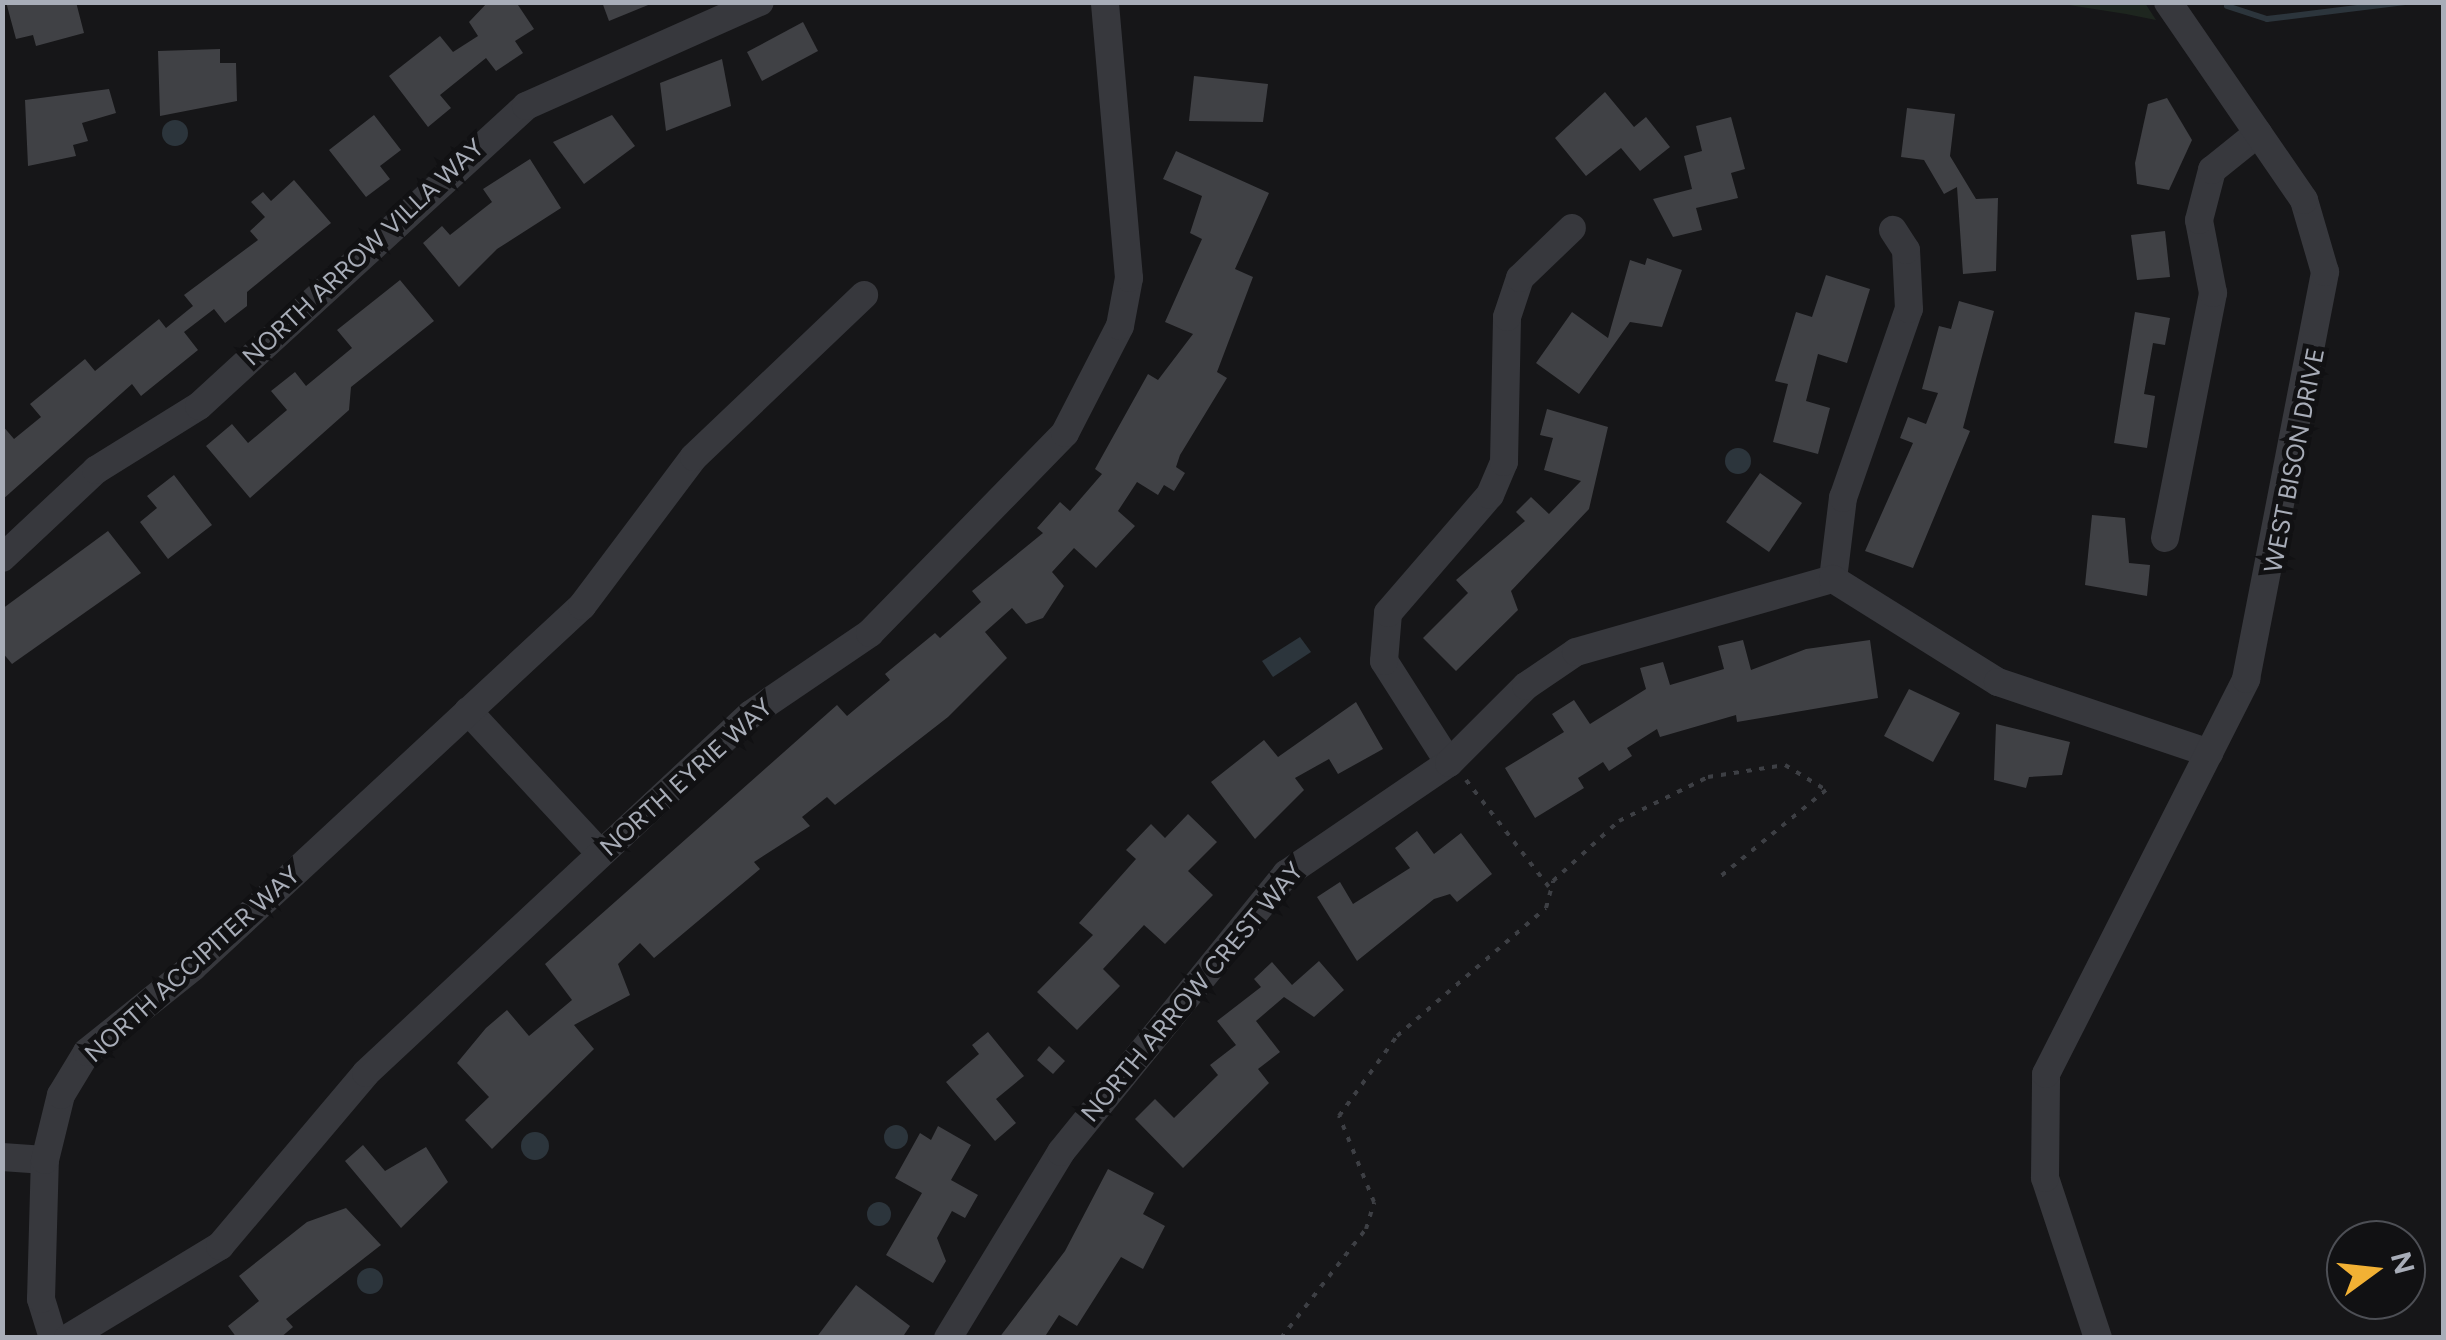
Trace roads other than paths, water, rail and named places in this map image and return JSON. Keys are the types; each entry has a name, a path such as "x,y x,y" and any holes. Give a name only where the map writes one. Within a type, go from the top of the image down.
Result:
{"street":[{"name":"NORTH ARROW VILLA WAY","path":"2,558 96,470 199,406 526,106 760,2"},
{"name":"NORTH EYRIE WAY","path":"68,1338 220,1246 366,1073 751,714 870,633 1066,433 1092,390 1120,326 1132,231 1105,2"},
{"name":"WEST BISON DRIVE","path":"2098,1338 2045,1178 2040,1105 2066,1024 2120,930 2209,753 2261,635 2323,308 2318,233 2258,133 2168,2"},
{"path":"2165,538 2213,293 2198,220 2212,170 2258,133"},
{"path":"1454,766 1384,662 1388,613 1490,496 1504,462 1507,317 1520,278 1572,228"},
{"path":"1893,230 1906,250 1909,309 1843,498 1833,578 1998,682 2209,753"},
{"name":"NORTH ACCIPITER WAY","path":"53,1338 41,1299 44,1160 61,1095 87,1052 193,967 582,606 694,457 864,296"},
{"name":"NORTH ARROW CREST WAY","path":"948,1338 1061,1152 1286,874 1454,766 1526,686 1576,652 1833,578"},
{"path":"468,711 601,854"},
{"path":"2,1157 44,1160"}],"waterway":[{"path":"2227,6 2267,19 2405,2"}]}
